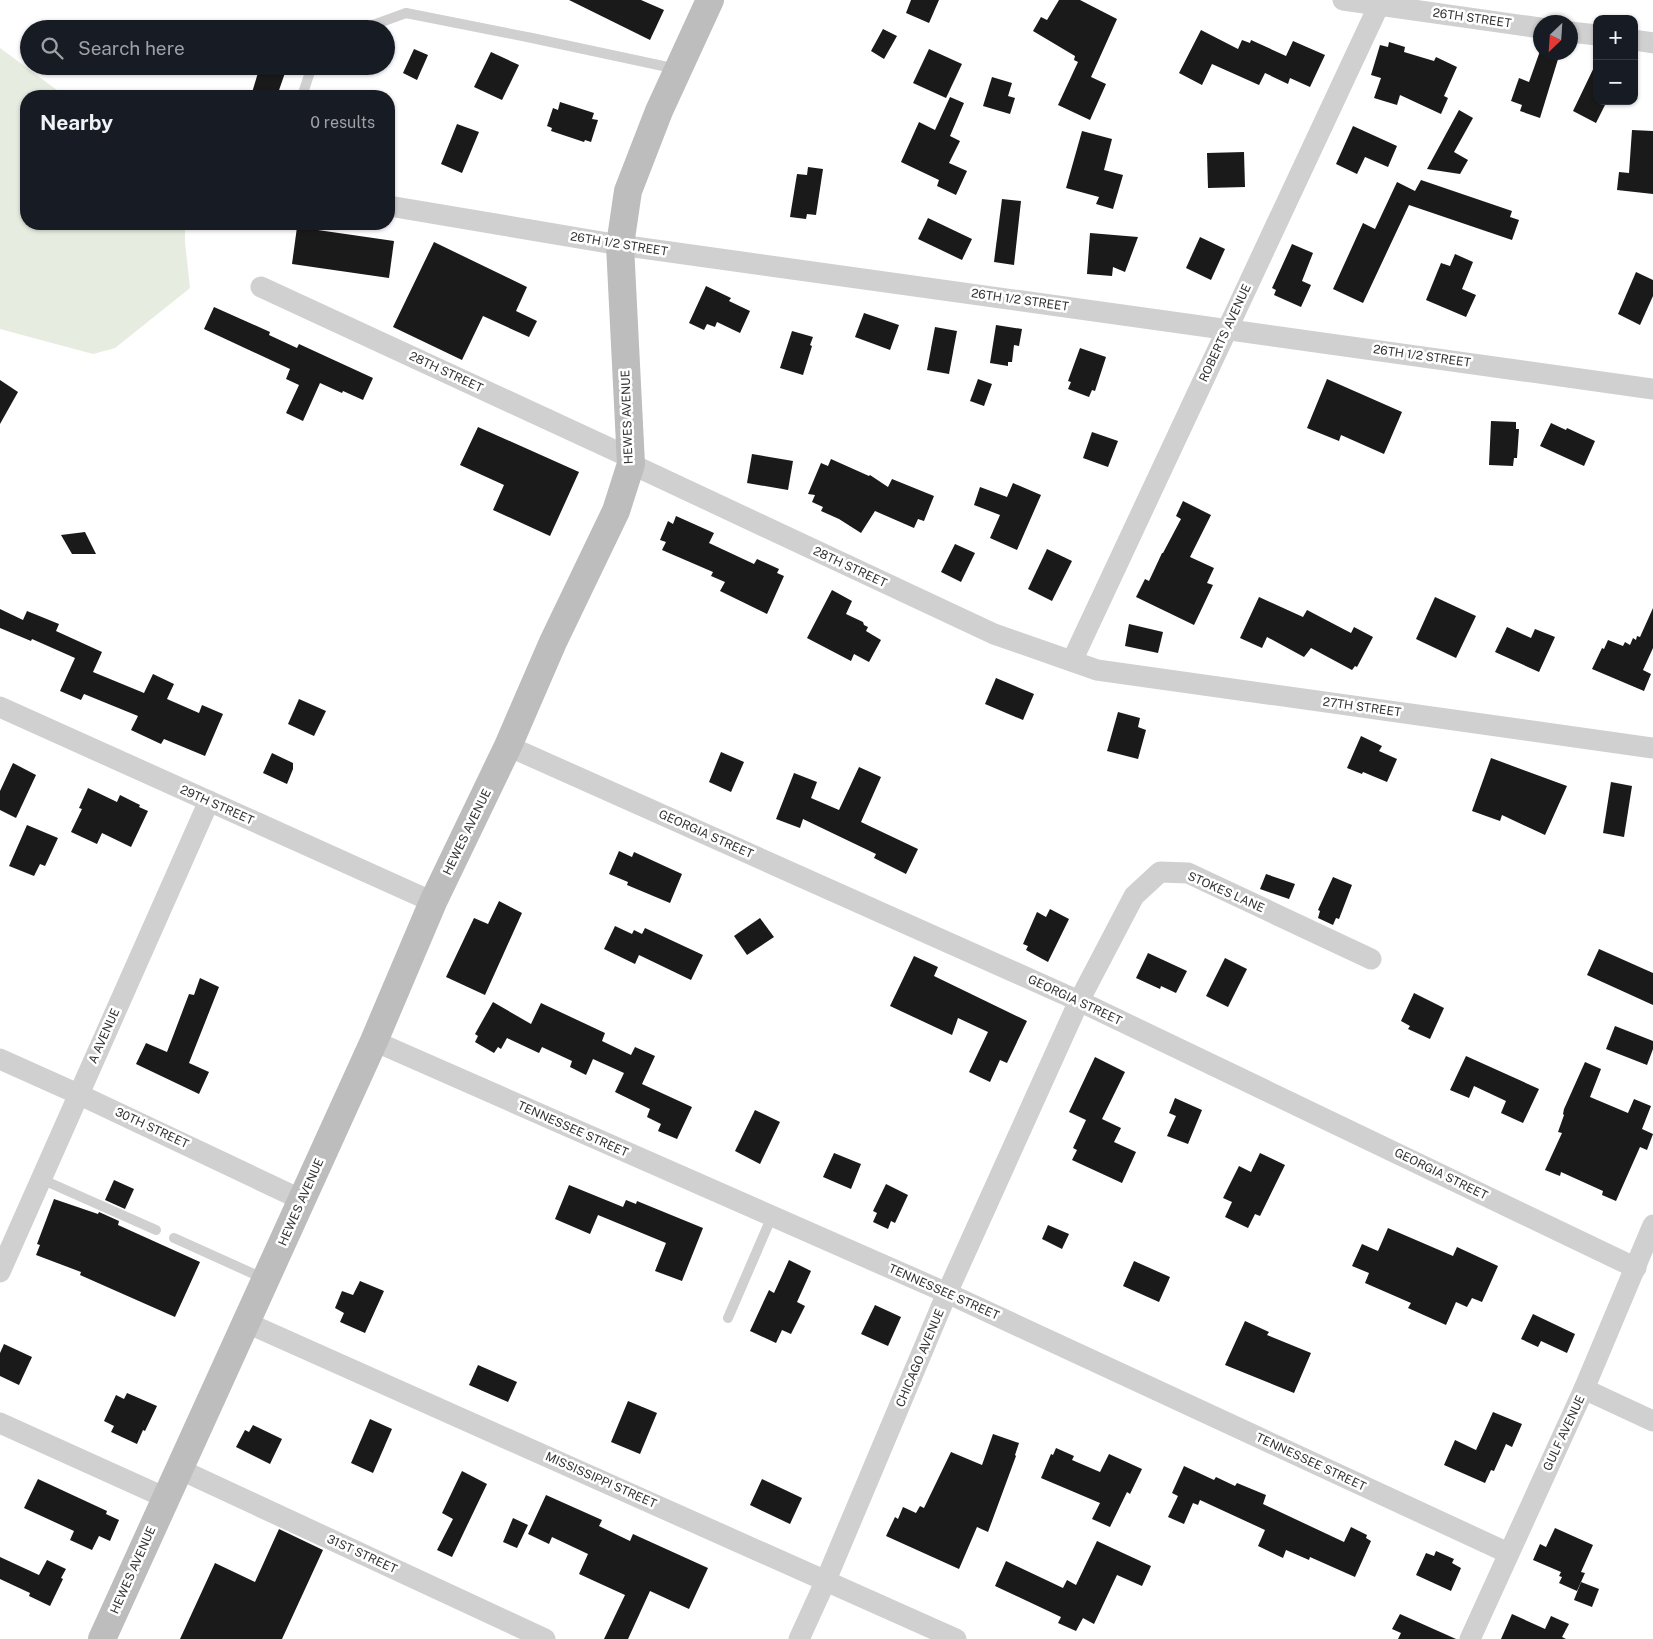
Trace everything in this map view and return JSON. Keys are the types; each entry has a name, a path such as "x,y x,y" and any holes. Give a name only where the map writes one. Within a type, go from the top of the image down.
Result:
{"main road":[{"name":"HEWES AVENUE","path":"102,1639 247,1323 374,1041 434,902 508,746 553,642 616,511 631,461 620,245 628,191 659,111 710,0"}],"street":[{"name":"26TH STREET","path":"1343,0 1533,27"},
{"name":"ROBERTS AVENUE","path":"1072,661 1379,5"},
{"path":"1578,33 1593,35"},
{"path":"1638,41 1653,43"},
{"name":"26TH 1/2 STREET","path":"395,207 620,245 1227,328 1653,389"},
{"name":"28TH STREET","path":"261,287 994,634 1072,661"},
{"name":"27TH STREET","path":"1072,661 1097,670 1653,748"},
{"name":"29TH STREET","path":"0,708 434,902"},
{"name":"GEORGIA STREET","path":"508,746 1079,1001 1636,1268"},
{"name":"A AVENUE","path":"0,1272 209,801"},
{"name":"STOKES LANE","path":"1109,944 1134,896 1160,872 1188,874 1371,959"},
{"name":"CHICAGO AVENUE","path":"799,1639 826,1580 947,1293 1079,1001 1109,944"},
{"name":"TENNESSEE STREET","path":"374,1041 947,1293 1508,1553"},
{"name":"30TH STREET","path":"0,1059 302,1200"},
{"name":"GULF AVENUE","path":"1470,1639 1584,1389 1653,1225"},
{"name":"MISSISSIPPI STREET","path":"247,1323 956,1639"},
{"path":"1584,1389 1653,1421"},
{"path":"0,1423 166,1498"},
{"name":"31ST STREET","path":"179,1469 545,1639"}],"lane":[{"path":"387,20 406,13 678,69"},
{"path":"304,90 309,75"},
{"path":"41,1179 156,1230"},
{"path":"728,1318 772,1216"},
{"path":"174,1238 266,1280"}],"shaded area":[{"path":"0,48 20,63 20,75 37,75 57,90 20,90 20,230 185,230 190,288 115,348 93,354 0,329"}],"building":[{"path":"569,0 641,0 664,10 650,40"},
{"path":"911,0 939,0 929,23 906,13"},
{"path":"1059,0 1080,0 1117,19 1091,77 1106,84 1090,120 1058,105 1078,62 1074,60 1075,56 1033,31 1041,17 1047,20"},
{"path":"883,29 897,36 884,59 871,51"},
{"path":"1201,30 1238,49 1242,40 1250,43 1251,40 1286,56 1293,41 1325,55 1310,87 1290,78 1288,84 1265,73 1259,85 1212,64 1202,85 1179,73"},
{"path":"1389,42 1405,47 1404,52 1434,61 1436,57 1457,67 1444,96 1448,98 1441,114 1400,95 1397,105 1374,98 1381,78 1371,75 1380,45 1388,47"},
{"path":"414,49 428,55 417,80 403,73"},
{"path":"929,49 962,64 946,98 913,83"},
{"path":"491,52 519,65 502,100 474,87"},
{"path":"1537,60 1558,60 1540,118 1520,111 1522,105 1511,101 1519,78 1529,82"},
{"path":"1593,69 1593,105 1605,105 1596,123 1573,111"},
{"path":"257,75 284,75 279,90 253,90"},
{"path":"992,77 1012,83 1008,96 1015,98 1010,114 983,106"},
{"path":"950,97 964,103 950,136 960,141 949,163 967,171 956,195 937,186 939,180 901,162 919,122 935,130"},
{"path":"560,102 594,113 592,119 598,120 591,142 585,140 584,142 551,131 552,128 547,126 553,108 558,110"},
{"path":"1459,110 1473,118 1454,152 1468,160 1460,174 1427,169"},
{"path":"457,124 479,132 462,173 441,164"},
{"path":"1353,126 1397,146 1388,167 1365,157 1357,174 1336,164"},
{"path":"1632,130 1653,131 1653,194 1617,190 1619,172 1629,173"},
{"path":"1082,131 1112,139 1104,170 1123,175 1113,209 1096,204 1099,197 1066,188"},
{"path":"1244,152 1245,187 1208,188 1207,153"},
{"path":"808,167 823,169 816,215 807,214 806,219 790,217 797,174 807,175"},
{"path":"1421,180 1512,211 1510,217 1519,220 1512,240 1409,205 1363,303 1333,289 1363,223 1375,229 1397,182 1415,191"},
{"path":"1002,199 1021,201 1014,265 994,262"},
{"path":"928,218 972,239 962,260 918,239"},
{"path":"297,230 318,230 394,241 389,278 292,264"},
{"path":"1090,233 1138,237 1125,272 1113,267 1112,276 1087,274"},
{"path":"1200,237 1225,249 1211,280 1186,268"},
{"path":"434,242 527,287 516,311 537,321 529,337 483,316 462,360 393,327"},
{"path":"1292,244 1313,253 1302,281 1311,285 1301,307 1274,295 1276,290 1272,288"},
{"path":"1455,254 1473,262 1462,289 1476,295 1466,317 1426,300 1441,263 1450,266"},
{"path":"1636,272 1653,280 1653,296 1640,325 1618,314"},
{"path":"706,286 731,298 729,301 750,311 740,333 717,322 715,327 707,324 704,330 689,323"},
{"path":"214,307 270,332 269,335 297,348 299,344 373,378 363,400 320,383 303,421 286,413 299,385 286,379 290,369 204,329"},
{"path":"864,313 899,325 890,350 855,337"},
{"path":"996,325 1022,329 1019,346 1014,345 1012,362 1008,362 1008,366 990,363"},
{"path":"935,327 957,331 949,374 927,370"},
{"path":"792,331 813,337 803,375 780,368"},
{"path":"1080,348 1106,357 1095,391 1092,390 1089,397 1068,389 1071,382 1068,381"},
{"path":"978,379 992,384 984,406 970,401"},
{"path":"1327,379 1402,412 1384,454 1341,435 1339,441 1307,428"},
{"path":"0,380 18,392 0,424"},
{"path":"1491,421 1516,422 1516,429 1519,429 1517,458 1514,458 1513,466 1489,465"},
{"path":"1551,423 1595,441 1584,466 1540,446"},
{"path":"478,427 579,472 550,536 493,510 504,485 460,465"},
{"path":"1092,432 1118,441 1108,467 1083,458"},
{"path":"752,454 793,461 788,490 747,483"},
{"path":"831,459 870,475 888,487 892,479 934,496 924,521 918,519 914,528 875,511 861,533 839,519 821,511 823,507 812,502 815,495 808,494 821,463 828,466"},
{"path":"1013,483 1041,495 1017,550 990,538 1000,515 974,505 980,487 1007,497"},
{"path":"1183,501 1211,515 1190,557 1214,568 1207,583 1213,585 1194,625 1136,597 1145,579 1149,581 1181,519 1176,516"},
{"path":"676,516 714,533 709,543 754,564 757,559 779,569 777,573 784,576 767,614 720,591 725,582 711,576 713,572 662,550 666,542 660,540 668,521 673,524"},
{"path":"85,532 96,554 72,554 61,535"},
{"path":"955,544 975,553 961,582 941,572"},
{"path":"1047,549 1072,561 1052,601 1028,589"},
{"path":"832,590 852,601 846,614 863,622 868,627 866,631 881,640 869,662 854,654 851,661 807,638"},
{"path":"1259,597 1303,617 1307,610 1351,633 1354,627 1373,637 1357,667 1355,666 1352,670 1311,648 1304,657 1267,637 1262,648 1240,638"},
{"path":"1435,597 1476,616 1456,658 1416,639"},
{"path":"1653,608 1653,648 1643,670 1651,674 1644,691 1592,669 1608,640 1623,646 1625,642 1630,645 1633,638 1636,640 1637,636 1640,637"},
{"path":"0,609 23,620 27,611 59,624 56,631 102,652 93,672 144,693 153,674 174,684 167,699 199,713 202,705 223,714 205,756 164,739 161,744 131,730 138,716 84,694 81,700 60,691 75,658 32,639 31,641 0,628"},
{"path":"1129,624 1163,632 1158,653 1125,646"},
{"path":"1507,627 1531,638 1535,629 1555,637 1539,672 1495,652"},
{"path":"996,678 1034,694 1023,720 985,704"},
{"path":"299,699 326,711 314,736 288,724"},
{"path":"1118,712 1140,718 1138,727 1146,730 1138,759 1107,751"},
{"path":"1361,736 1382,746 1379,751 1397,759 1387,782 1363,772 1362,774 1347,768"},
{"path":"721,752 744,762 731,792 709,782"},
{"path":"272,753 293,763 293,769 287,784 263,773"},
{"path":"1491,758 1567,786 1545,835 1502,815 1500,821 1472,811"},
{"path":"13,763 36,775 16,818 0,810 0,791"},
{"path":"859,767 881,777 861,822 918,849 906,874 874,858 876,854 803,819 800,828 776,819 794,773 817,782 811,798 839,810"},
{"path":"1611,782 1632,786 1624,837 1603,833"},
{"path":"88,788 117,802 120,795 148,811 131,847 102,833 97,844 71,832 82,809 79,808"},
{"path":"27,825 58,838 45,866 40,864 34,876 9,866"},
{"path":"619,851 632,857 634,852 682,874 670,903 627,885 628,882 609,874"},
{"path":"1266,874 1295,884 1289,899 1260,889"},
{"path":"1333,877 1352,885 1339,919 1336,918 1333,925 1318,918 1320,911 1318,910"},
{"path":"499,901 522,913 485,995 446,977 474,918 488,924"},
{"path":"1050,909 1069,919 1048,962 1026,950 1028,946 1023,944 1037,912 1046,917"},
{"path":"760,918 774,937 747,955 734,936"},
{"path":"615,926 632,934 634,930 642,934 645,928 703,955 691,980 639,955 635,964 604,949"},
{"path":"1599,949 1653,973 1653,1005 1587,975"},
{"path":"1148,953 1187,971 1176,993 1161,986 1160,989 1136,978"},
{"path":"914,956 938,967 934,976 1027,1021 1007,1063 1000,1060 990,1082 969,1072 988,1032 958,1018 952,1035 890,1006"},
{"path":"1225,958 1247,969 1228,1007 1206,996"},
{"path":"200,978 219,987 189,1063 209,1072 199,1094 136,1064 146,1043 167,1052 189,994 194,995"},
{"path":"1414,993 1444,1008 1430,1039 1408,1029 1410,1026 1401,1021"},
{"path":"493,1002 531,1024 541,1003 605,1033 602,1041 631,1055 635,1047 655,1056 642,1084 692,1107 677,1139 658,1131 661,1124 647,1117 650,1109 615,1092 624,1073 593,1059 586,1075 570,1067 572,1061 542,1047 539,1053 507,1038 501,1049 498,1047 494,1053 475,1042 478,1036 475,1034"},
{"path":"1615,1026 1653,1041 1653,1049 1647,1065 1606,1049"},
{"path":"1466,1056 1539,1089 1523,1123 1501,1113 1506,1101 1474,1086 1469,1098 1450,1090"},
{"path":"1095,1057 1125,1072 1102,1119 1121,1128 1114,1142 1136,1152 1122,1183 1072,1160 1077,1150 1073,1148 1086,1120 1069,1112"},
{"path":"1585,1062 1601,1069 1590,1097 1628,1113 1634,1099 1651,1106 1642,1129 1653,1134 1647,1150 1640,1147 1616,1201 1602,1195 1603,1191 1561,1172 1560,1176 1545,1170 1562,1133 1558,1132 1564,1115 1564,1109"},
{"path":"1175,1098 1202,1110 1188,1144 1167,1136 1176,1116 1169,1113"},
{"path":"755,1110 780,1122 760,1164 735,1151"},
{"path":"834,1153 861,1164 851,1189 823,1177"},
{"path":"1260,1153 1285,1165 1260,1216 1255,1214 1248,1228 1225,1217 1232,1202 1223,1198 1239,1166 1251,1172"},
{"path":"114,1180 134,1189 125,1209 105,1200"},
{"path":"886,1184 908,1195 895,1223 891,1221 888,1229 873,1222 877,1213 873,1211"},
{"path":"569,1185 623,1207 626,1200 636,1204 637,1201 703,1228 682,1281 655,1271 666,1243 598,1215 590,1234 555,1219"},
{"path":"54,1199 98,1214 99,1212 119,1221 118,1225 200,1262 175,1317 80,1275 81,1272 36,1255 40,1245 37,1244"},
{"path":"1048,1225 1069,1234 1062,1249 1042,1239"},
{"path":"1388,1228 1453,1256 1457,1247 1498,1266 1482,1302 1472,1298 1467,1307 1456,1302 1446,1325 1408,1308 1411,1303 1365,1283 1369,1273 1352,1266 1362,1244 1378,1251"},
{"path":"789,1260 811,1271 797,1302 805,1306 791,1334 782,1330 776,1343 750,1331 769,1290 774,1293"},
{"path":"1134,1261 1170,1277 1159,1302 1123,1286"},
{"path":"360,1281 384,1291 365,1333 340,1322 344,1313 335,1308 342,1291 353,1295"},
{"path":"875,1305 901,1317 888,1346 861,1334"},
{"path":"1533,1314 1575,1334 1567,1353 1541,1341 1538,1347 1521,1339"},
{"path":"1245,1321 1269,1332 1267,1335 1311,1353 1294,1393 1225,1365"},
{"path":"4,1344 32,1357 19,1385 0,1376 0,1353"},
{"path":"478,1365 517,1382 508,1402 469,1385"},
{"path":"127,1393 157,1406 137,1444 111,1432 114,1426 104,1421 116,1395 124,1399"},
{"path":"628,1401 657,1413 640,1454 611,1442"},
{"path":"1493,1412 1522,1424 1512,1447 1506,1444 1494,1471 1491,1470 1485,1483 1444,1465 1455,1440 1476,1450"},
{"path":"370,1419 392,1429 373,1473 351,1463"},
{"path":"253,1425 282,1439 270,1464 236,1447 245,1430 249,1432"},
{"path":"993,1434 1019,1443 1016,1456 988,1532 977,1527 959,1569 886,1536 895,1517 898,1519 903,1507 916,1513 920,1506 924,1508 951,1452 982,1465"},
{"path":"1056,1448 1074,1456 1072,1460 1100,1472 1109,1454 1142,1469 1130,1494 1127,1492 1110,1527 1092,1519 1100,1503 1041,1478 1051,1454 1053,1455"},
{"path":"1184,1466 1214,1480 1216,1477 1235,1486 1237,1483 1266,1495 1263,1504 1344,1542 1351,1527 1367,1535 1366,1538 1371,1541 1355,1577 1310,1557 1309,1560 1286,1550 1283,1558 1258,1546 1265,1530 1200,1500 1198,1505 1193,1503 1184,1524 1168,1517 1178,1496 1172,1493"},
{"path":"462,1471 487,1484 452,1557 437,1550 453,1519 442,1513"},
{"path":"38,1479 107,1511 106,1514 119,1520 110,1541 99,1536 92,1550 70,1540 74,1531 24,1508"},
{"path":"762,1479 802,1498 790,1524 750,1505"},
{"path":"546,1495 602,1520 599,1526 630,1541 633,1534 708,1568 689,1609 650,1591 628,1639 604,1639 625,1595 579,1574 588,1554 552,1537 549,1544 528,1534"},
{"path":"513,1518 528,1525 517,1548 503,1542"},
{"path":"1555,1528 1593,1545 1581,1572 1585,1573 1577,1591 1559,1583 1562,1577 1559,1576 1561,1572 1533,1560 1540,1544 1546,1547"},
{"path":"279,1529 323,1550 282,1639 180,1639 215,1563 255,1582"},
{"path":"1097,1541 1151,1566 1142,1586 1117,1575 1094,1624 1083,1618 1076,1631 1058,1623 1061,1617 995,1586 1006,1561 1063,1588 1067,1580 1076,1585"},
{"path":"1436,1551 1454,1559 1452,1563 1461,1568 1451,1591 1416,1575 1426,1553 1434,1556"},
{"path":"0,1557 39,1575 47,1560 66,1569 50,1606 29,1596 30,1593 0,1579"},
{"path":"1581,1582 1599,1589 1592,1607 1574,1600"},
{"path":"1400,1614 1456,1639 1398,1639 1401,1633 1392,1629"},
{"path":"1512,1614 1545,1629 1551,1616 1569,1624 1562,1637 1566,1639 1501,1639"}]}
